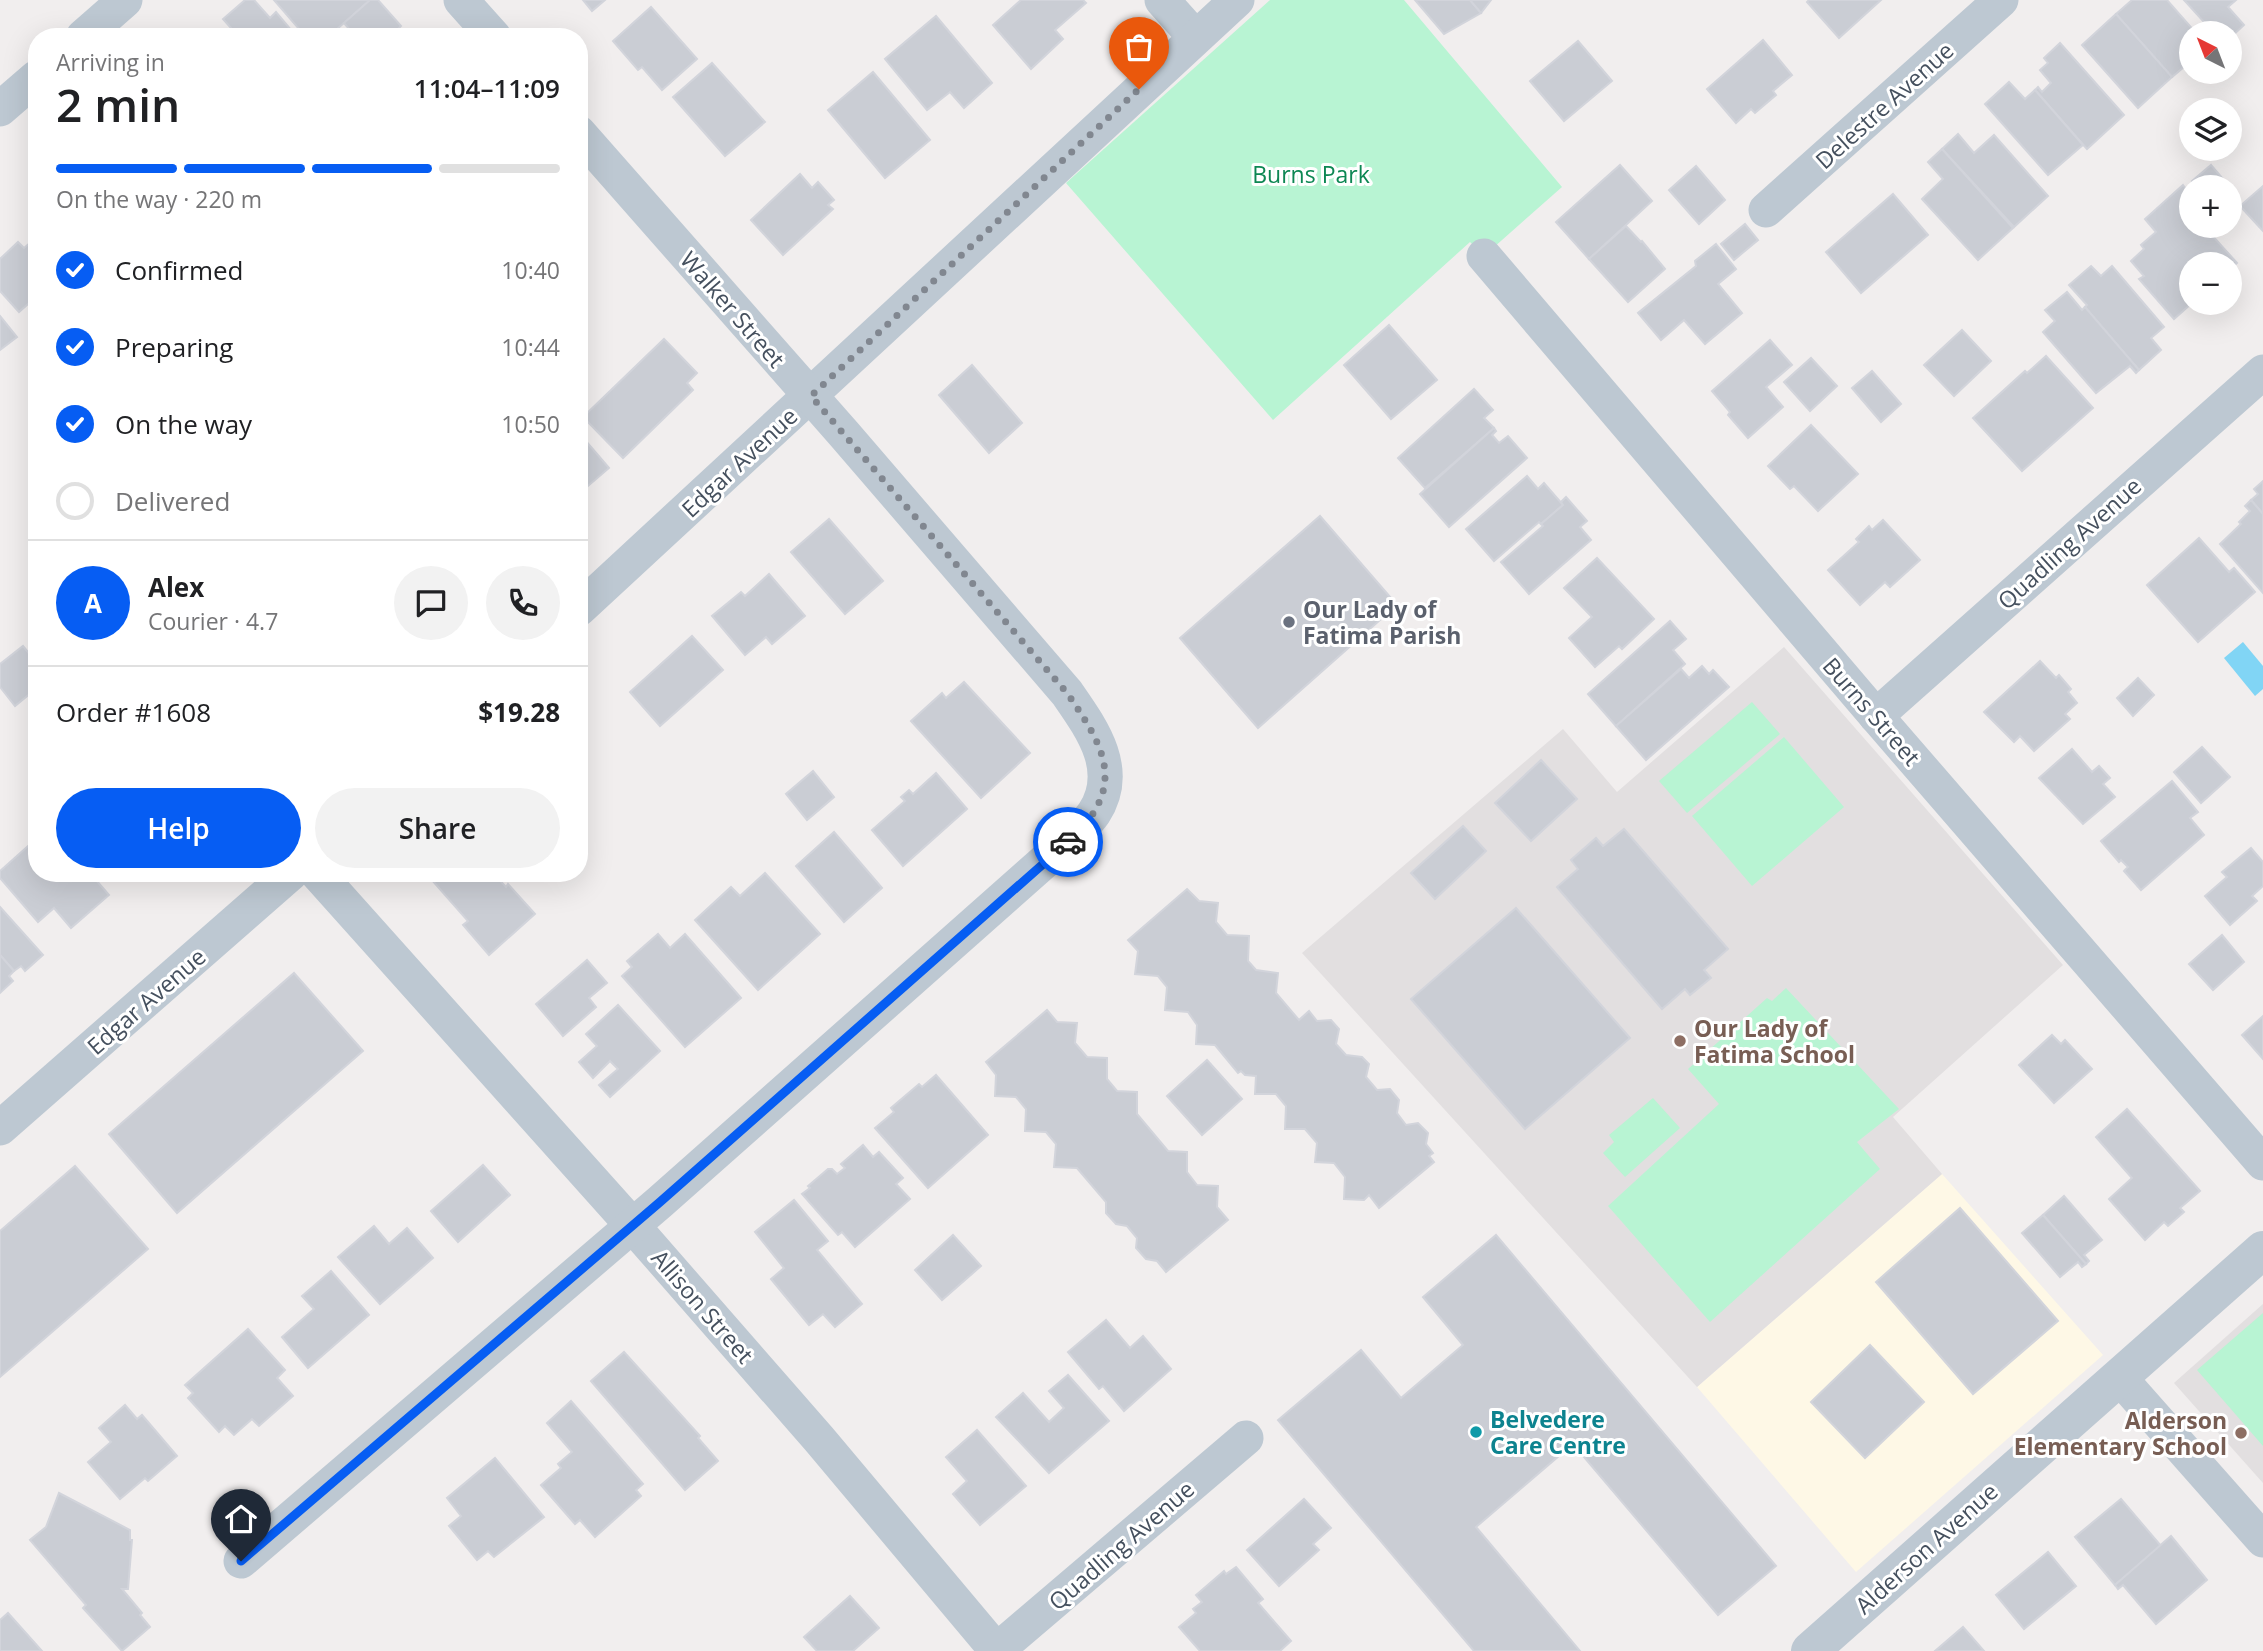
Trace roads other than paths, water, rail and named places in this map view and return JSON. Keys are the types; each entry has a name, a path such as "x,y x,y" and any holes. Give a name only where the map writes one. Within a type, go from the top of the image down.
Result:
{"street":[{"path":"93,28 125,0"},
{"path":"461,0 486,28"},
{"path":"1162,0 1195,37"},
{"name":"Edgar Avenue","path":"588,601 1237,0"},
{"name":"Delestre Avenue","path":"1766,210 2001,0"},
{"path":"0,109 28,85"},
{"name":"Walker Street","path":"588,143 1067,693 1088,723 1106,768 1106,785 1094,814 1071,838 632,1224"},
{"name":"Burns Street","path":"1484,256 1876,716 2263,1163"},
{"name":"Quadling Avenue","path":"1876,716 2263,372"},
{"name":"Edgar Avenue","path":"0,1128 281,882"},
{"name":"Allison Street","path":"325,882 632,1224 819,1439 997,1651"},
{"path":"241,1561 632,1224"},
{"name":"Alderson Avenue","path":"1810,1651 2263,1250"},
{"path":"2119,1377 2263,1540"},
{"name":"Quadling Avenue","path":"997,1651 1246,1438"}],"water":[{"path":"2243,642 2263,666 2263,689 2255,696 2224,658"}],"place":[{"name":"Our Lady of Fatima Parish","path":"1289,622"},
{"name":"Our Lady of Fatima School","path":"1680,1041"},
{"name":"Belvedere Care Centre","path":"1476,1432"},
{"name":"Alderson Elementary School","path":"2241,1433"}],"park label":[{"name":"Burns Park","path":"1311,174"}]}
